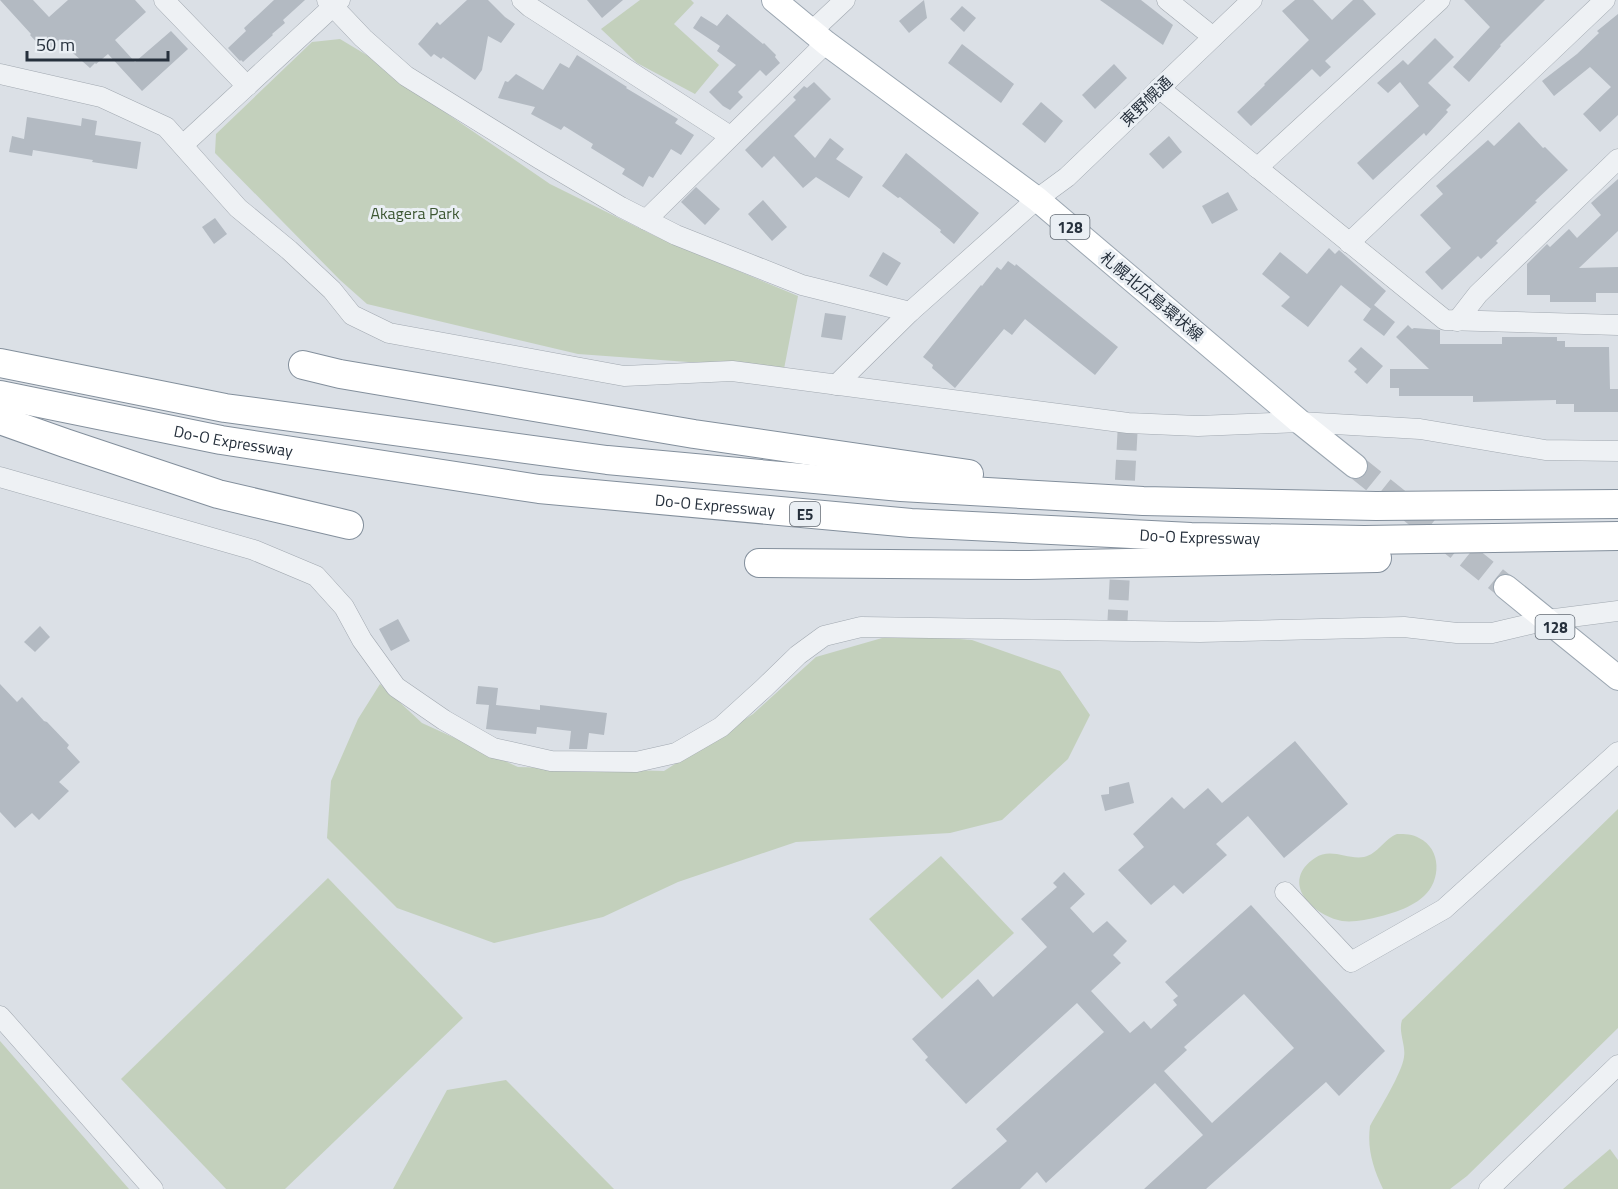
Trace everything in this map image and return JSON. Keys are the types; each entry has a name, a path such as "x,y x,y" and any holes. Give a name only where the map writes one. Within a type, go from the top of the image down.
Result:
{"highway":[{"name":"Do-O Expressway","path":"0,363 225,408 607,460 901,487 1143,501 1377,506 1618,504"},
{"path":"303,365 340,374 694,434 1143,501"},
{"name":"Do-O Expressway","path":"0,395 221,441 539,489 911,523 1214,538 1364,540 1618,536"},
{"path":"0,420 218,494 349,525"},
{"path":"759,563 1029,565 1364,559 1618,541"}],"main road":[{"name":"札幌北広島環状線","path":"774,0 819,37 1037,199 1355,466"},
{"name":"128","path":"1506,587 1618,678"}],"street":[{"path":"164,0 247,86"},
{"path":"522,0 730,136"},
{"path":"646,220 730,136 819,37 845,0"},
{"path":"1167,0 1213,37"},
{"name":"東野幌通","path":"836,385 910,312 1037,199 1067,177 1252,0"},
{"path":"1257,168 1440,0"},
{"path":"1349,243 1605,0"},
{"path":"183,145 334,2 363,38 406,76 621,207 676,235 802,285 910,312"},
{"path":"0,74 101,97 166,127 238,208 290,250 332,290 352,315 389,333 624,376 732,371 1128,423 1198,426 1300,422 1420,429 1545,450 1618,451"},
{"path":"1159,88 1445,320 1618,325"},
{"path":"1457,321 1478,294 1618,159"},
{"path":"0,477 254,550 316,576 344,607 362,640 396,687 444,720 493,748 550,761 636,762 676,753 721,727 798,655 824,636 861,627 1200,632 1404,627 1457,633 1492,633 1546,620 1618,611"},
{"path":"1285,892 1351,962 1444,909 1618,752"},
{"path":"0,1016 153,1189"},
{"path":"1490,1189 1618,1065"}],"green space":[{"path":"640,0 691,0 694,3 674,24 719,65 695,94 637,63 601,29"},
{"name":"Akagera Park","path":"340,39 375,60 449,115 550,184 655,236 798,296 784,369 578,354 367,304 340,280 215,153 216,134 312,42"},
{"path":"896,634 972,640 1060,671 1090,715 1068,759 1002,820 950,833 796,842 678,882 603,917 494,943 397,908 327,838 331,781 358,719 380,684 422,723 518,767 664,771 753,714 816,657"},
{"path":"1618,809 1618,1028 1467,1176 1450,1189 1383,1189 1372,1158 1369,1143 1370,1126 1390,1092 1402,1064 1404,1052 1402,1020"},
{"path":"1397,834 1419,838 1427,843 1435,857 1434,882 1430,890 1418,901 1388,914 1364,920 1342,921 1320,912 1304,896 1300,887 1300,877 1305,867 1315,858 1327,854 1364,857 1373,853"},
{"path":"941,856 1014,933 942,999 869,919"},
{"path":"328,878 463,1018 285,1189 226,1189 121,1079"},
{"path":"0,1041 129,1189 0,1189"},
{"path":"506,1080 614,1189 393,1189 447,1090"},
{"path":"1610,1149 1618,1160 1618,1189 1563,1189"}],"building":[{"path":"0,0 33,0 49,17 68,0 135,0 146,12 115,40 135,62 171,31 188,49 142,91 108,54 90,68 58,40 51,48 45,43 41,47"},
{"path":"274,0 305,0 283,20 285,23 273,35 243,62 240,61 228,48 246,31 244,28"},
{"path":"467,0 488,0 515,24 501,43 488,36 482,70 475,80 443,57 441,59 434,54 431,57 418,44 437,22 440,25"},
{"path":"587,0 623,0 602,18"},
{"path":"924,0 927,18 909,33 899,21"},
{"path":"1100,0 1141,0 1173,25 1163,45"},
{"path":"1295,0 1313,0 1332,20 1353,0 1363,0 1376,14 1325,61 1331,67 1320,77 1312,69 1251,126 1237,112 1309,40 1282,11"},
{"path":"1464,0 1545,0 1500,45 1469,82 1453,67 1490,27"},
{"path":"962,6 976,18 964,32 950,19"},
{"path":"727,14 764,43 776,55 780,63 766,76 760,70 738,92 743,97 730,110 709,92 736,65 717,51 720,46 693,28 701,16 717,26"},
{"path":"1618,14 1618,115 1600,132 1583,114 1611,87 1590,67 1554,96 1542,81 1577,54 1599,33 1597,31"},
{"path":"1435,38 1454,57 1428,83 1451,105 1446,110 1448,112 1426,136 1424,133 1373,180 1357,163 1419,106 1400,82 1388,93 1377,83 1403,60 1408,65"},
{"path":"962,44 1014,84 1001,103 948,63"},
{"path":"577,55 678,119 675,123 694,135 681,155 671,149 653,178 649,176 643,187 622,174 625,169 591,148 593,144 564,126 561,130 531,114 535,107 498,98 505,81 508,82 516,74 543,90 560,63 569,68"},
{"path":"1114,64 1127,78 1095,109 1082,95"},
{"path":"814,82 831,99 794,136 815,158 830,138 844,149 836,159 863,177 849,198 816,177 803,188 774,156 762,168 745,150 796,100 793,97 804,86 807,88"},
{"path":"1041,102 1063,121 1045,143 1022,124"},
{"path":"27,117 81,126 82,118 97,121 95,135 141,142 137,169 33,150 32,156 9,152 12,136 24,139"},
{"path":"1519,122 1568,170 1496,241 1498,243 1481,259 1478,256 1442,290 1425,272 1451,248 1420,215 1443,194 1436,186 1488,140 1494,146"},
{"path":"1169,136 1182,152 1163,169 1149,154"},
{"path":"906,153 979,213 954,244 940,232 941,230 900,197 898,198 882,186"},
{"path":"1618,179 1618,231 1579,268 1618,267 1618,293 1596,293 1596,302 1550,302 1550,295 1527,295 1527,264 1547,244 1550,247 1569,229 1577,238 1601,215 1591,203"},
{"path":"696,187 720,209 705,225 681,202"},
{"path":"1228,192 1238,210 1212,224 1202,206"},
{"path":"763,200 787,227 772,241 748,214"},
{"path":"215,218 227,234 214,244 202,227"},
{"path":"1329,248 1335,254 1339,250 1386,291 1374,305 1395,322 1384,336 1363,320 1371,309 1341,285 1308,327 1281,306 1290,297 1262,274 1280,252 1307,274"},
{"path":"883,252 901,263 887,286 869,276"},
{"path":"1008,261 1015,266 1016,264 1118,347 1095,375 1025,319 1012,335 1004,329 955,388 923,357 981,285 997,267 1001,270"},
{"path":"825,313 846,316 842,340 821,337"},
{"path":"1408,325 1412,329 1440,330 1440,344 1502,344 1502,337 1557,337 1557,341 1565,341 1565,347 1609,347 1610,389 1618,389 1618,412 1574,412 1574,404 1556,404 1556,400 1473,402 1473,396 1399,396 1399,388 1390,388 1390,369 1429,369 1396,337"},
{"path":"1361,347 1383,366 1367,384 1354,372 1357,369 1348,361"},
{"path":"398,619 410,641 391,651 379,629"},
{"path":"40,626 50,637 35,652 24,642"},
{"path":"0,684 17,702 22,697 69,745 67,748 80,762 59,782 69,791 39,820 32,813 15,828 0,812"},
{"path":"478,686 498,688 496,705 540,710 540,705 607,713 604,735 589,733 587,749 569,749 571,731 537,727 536,734 486,729 489,705 476,704"},
{"path":"1295,741 1348,804 1284,858 1248,816 1216,844 1227,855 1183,894 1174,885 1151,905 1118,870 1144,847 1133,834 1172,797 1184,809 1208,788 1222,803"},
{"path":"1129,782 1134,803 1105,811 1101,795 1109,794 1109,787"},
{"path":"1064,872 1085,894 1070,908 1093,933 1107,921 1127,941 1113,955 1121,963 1091,991 1130,1033 1144,1021 1151,1029 1177,1005 1173,1000 1178,996 1165,982 1251,905 1385,1051 1339,1096 1326,1082 1206,1189 1144,1189 1203,1135 1155,1083 1046,1183 1037,1172 1020,1189 951,1189 1007,1141 996,1129 1104,1032 1077,1003 966,1104 925,1060 928,1057 912,1039 978,979 993,997 1047,947 1021,919 1057,887 1053,883","holes":["1244,994 1294,1048 1212,1123 1164,1071 1187,1050 1184,1047"]}],"tunnel":[{"path":"1117,630 1128,423"},
{"path":"1355,466 1506,587"}]}
